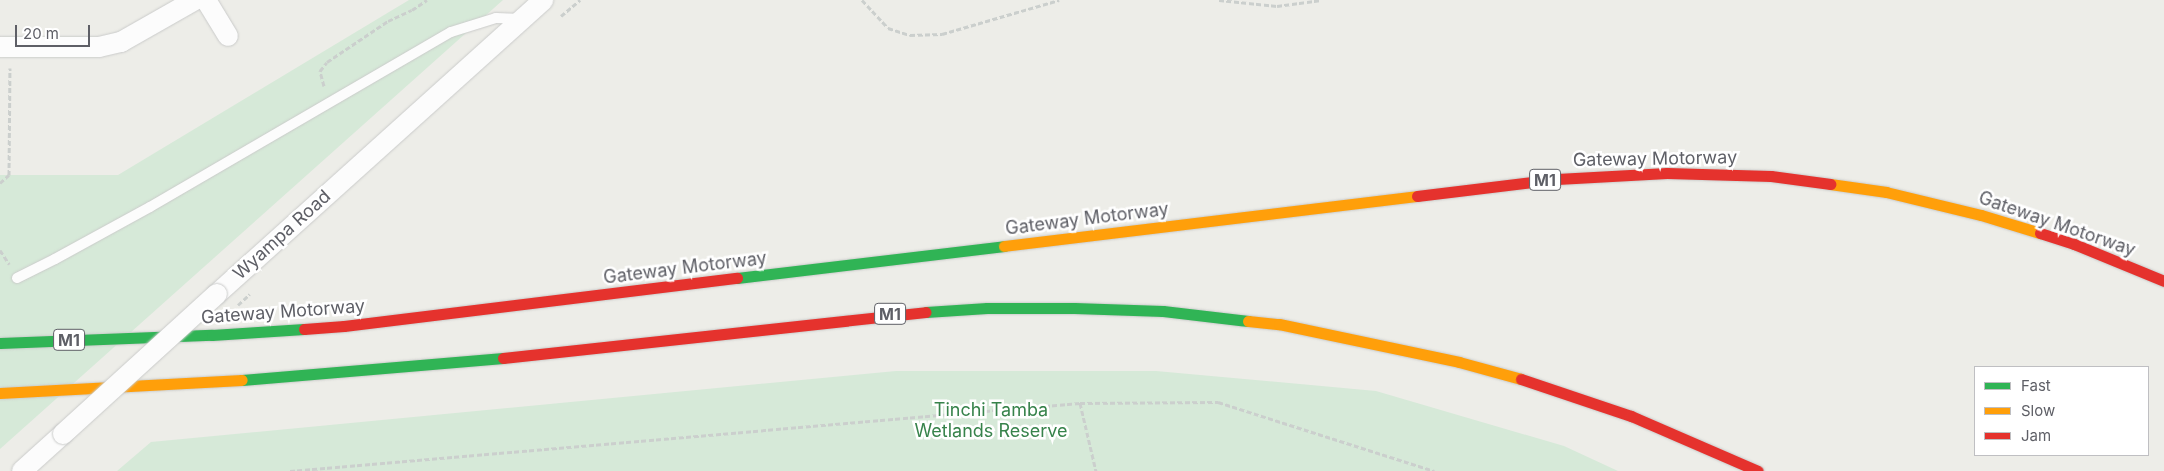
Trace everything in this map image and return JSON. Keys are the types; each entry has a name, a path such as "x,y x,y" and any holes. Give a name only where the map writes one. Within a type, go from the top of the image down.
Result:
{"highway":[{"name":"Gateway Motorway","path":"0,343 212,335 344,326 1557,179 1666,173 1771,176 1886,192 1980,215 2074,244 2164,281"},
{"name":"M1","path":"0,393 177,385 325,374 500,358 902,313 987,308 1163,311 1279,324 1468,364 1539,384 1631,416 1758,471"}],"street":[{"path":"5,48 99,47 121,42 195,0"},
{"path":"206,0 228,36"},
{"name":"Wyampa Road","path":"22,471 543,0"}],"lane":[{"path":"17,278 150,207 332,99 451,32 496,18 521,19"}],"path":[{"path":"332,99 321,78 320,71 327,62 388,21 427,0"},
{"path":"862,0 888,28 910,35 942,34 1058,0"},
{"path":"1219,0 1277,6 1322,0"},
{"path":"0,183 8,175 5,48"},
{"path":"290,471 1080,404 1218,402 1434,471"},
{"path":"1080,404 1096,471"}],"green space":[{"path":"409,0 503,0 0,449 0,175 118,175"},
{"name":"Tinchi Tamba Wetlands Reserve","path":"896,371 1156,371 1376,391 1564,446 1618,471 117,471 151,442"}],"traffic: fast":[{"path":"737,278 1004,246"},
{"path":"926,312 987,308 1074,308 1163,311 1248,321"},
{"path":"0,343 212,335 304,329"},
{"path":"242,380 503,358"}],"traffic: slow":[{"path":"1830,184 1886,192 1981,215 2040,233"},
{"path":"1004,246 1417,196"},
{"path":"1248,321 1279,324 1459,362 1521,379"},
{"path":"0,393 242,380"}],"traffic: jam":[{"path":"1417,196 1557,179 1667,173 1771,176 1830,184"},
{"path":"2040,233 2074,244 2164,281"},
{"path":"304,329 344,326 737,278"},
{"path":"503,358 926,312"},
{"path":"1521,379 1631,416 1758,471"}]}
